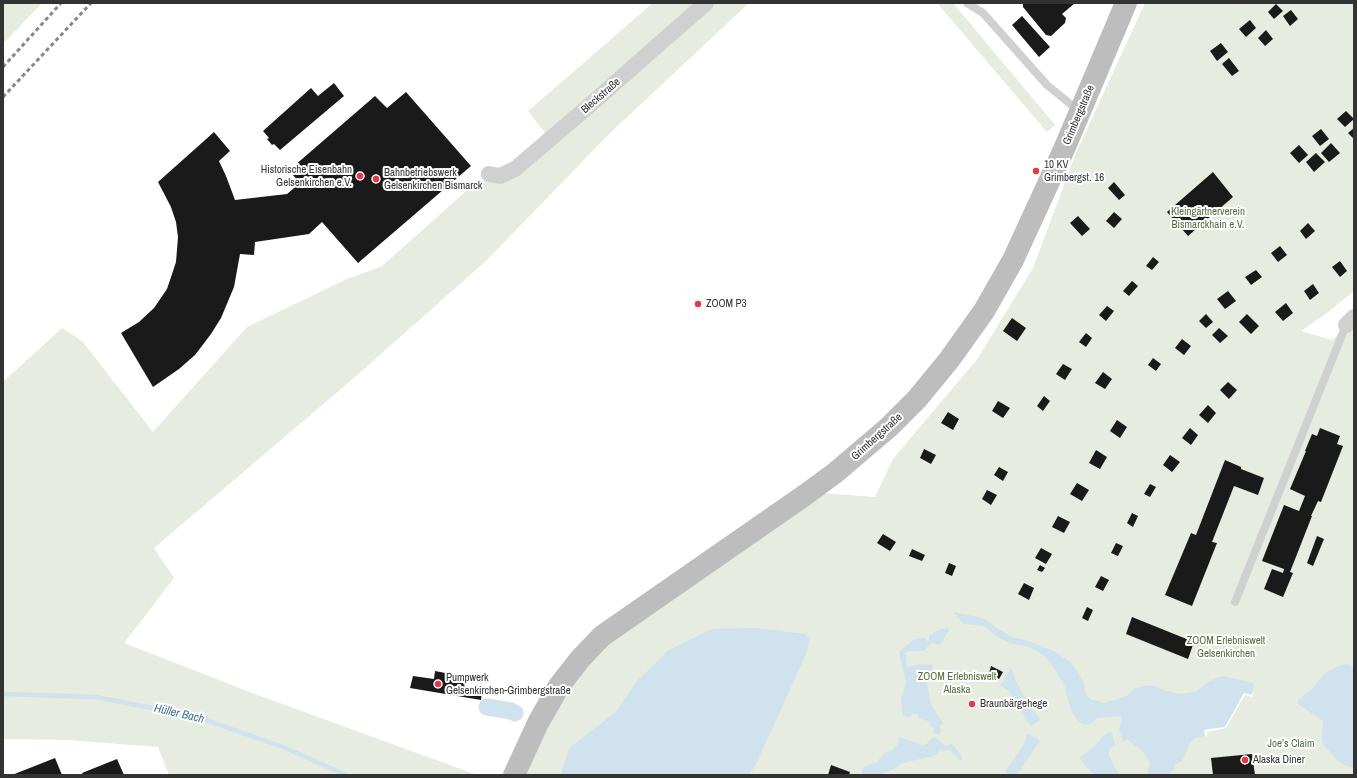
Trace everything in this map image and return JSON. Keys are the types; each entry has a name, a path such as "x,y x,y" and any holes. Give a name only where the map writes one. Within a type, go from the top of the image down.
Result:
{"street":[{"name":"Bleckstraße","path":"489,174 500,176 515,169 706,3"},
{"name":"Grimbergstraße","path":"514,775 538,724 559,686 580,659 602,636 806,495 835,473 890,428 917,399 949,360 984,311 1014,260 1065,147 1126,3"}],"lane":[{"path":"967,3 983,12 1047,84 1079,112"},
{"path":"1235,602 1350,321"}],"green space":[{"path":"3,3 42,3 3,44"},
{"path":"653,3 749,3 609,134 487,260 355,377 154,548 174,578 124,643 255,694 477,775 169,775 158,747 68,740 3,739 3,382 62,328 82,341 153,432 247,327 349,278 381,267 473,185 500,174 548,137 528,111"},
{"path":"937,3 953,3 1055,125 1047,132"},
{"path":"1145,3 1354,3 1354,291 1327,313 1301,331 1332,340 1354,322 1354,775 524,775 566,691 608,639 821,493 875,497 893,459 978,358 1033,268 1076,153"}],"water":[{"path":"954,612 982,618 1012,637 1025,640 1054,651 1070,662 1078,672 1084,684 1086,695 1092,700 1104,703 1128,695 1134,689 1144,686 1154,686 1180,694 1195,692 1215,678 1223,676 1254,683 1251,696 1244,693 1225,727 1205,730 1205,736 1195,738 1191,741 1182,761 1176,764 1169,775 1147,775 1150,764 1146,756 1128,740 1123,741 1119,729 1122,718 1121,716 1097,718 1093,722 1086,725 1079,722 1073,714 1065,687 1047,658 1026,646 1013,644 999,638 984,626 964,624"},
{"path":"754,628 806,634 809,639 807,652 756,764 749,775 561,775 569,748 616,712 637,681 669,650 712,629"},
{"path":"948,628 949,630 940,645 932,642 922,651 909,651 906,653 906,667 921,664 929,665 932,663 933,668 926,678 931,705 943,723 940,726 941,731 939,735 933,733 934,728 930,726 931,724 928,721 918,718 918,715 912,714 909,718 903,716 901,697 906,683 899,652 915,639 925,638 927,641 929,640 929,636 936,631"},
{"path":"1346,664 1351,665 1354,669 1354,768 1344,765 1336,759 1323,744 1323,721 1298,704 1298,700 1309,692 1326,672"},
{"path":"1012,668 1015,679 1026,700 1041,720 1031,726 1017,707 1009,690 1000,686"},
{"path":"1111,731 1115,744 1109,750 1109,756 1119,775 1094,775 1079,758 1094,747 1102,737"},
{"path":"1028,734 1040,741 1017,775 1010,775 1005,772 1023,746"},
{"path":"934,737 946,746 952,744 961,755 961,761 949,749 944,751 940,750 934,756 902,763 890,771 879,775 861,775 864,766 877,762 884,753 892,751 899,742 899,738 924,746"}],"pier":[{"path":"1254,692 1252,697 1245,695 1226,728 1207,732 1207,736 1205,736 1204,730 1225,727 1244,693 1251,695"}],"building":[{"path":"1023,3 1075,3 1062,14 1066,18 1065,23 1051,36 1046,35 1023,7"},
{"path":"1276,4 1283,11 1274,19 1268,12"},
{"path":"1291,10 1298,19 1290,26 1283,16"},
{"path":"1022,16 1050,47 1039,57 1012,25"},
{"path":"1250,20 1256,28 1246,37 1239,29"},
{"path":"1266,30 1273,39 1265,46 1258,38"},
{"path":"1221,43 1228,52 1217,61 1210,51"},
{"path":"1229,58 1239,71 1232,76 1222,64"},
{"path":"334,83 344,96 280,150 274,144 272,145 267,139 269,138 263,131 311,88 318,96"},
{"path":"406,92 471,166 358,263 322,222 309,234 255,242 254,255 240,254 234,287 221,318 211,334 195,355 179,369 153,387 121,333 139,322 154,308 167,289 176,262 178,237 176,222 171,207 158,182 214,132 230,151 219,161 235,200 287,194 300,183 292,174 297,170 294,166 375,96 387,108"},
{"path":"1346,111 1354,119 1345,127 1337,119"},
{"path":"1354,128 1354,139 1348,133"},
{"path":"1321,129 1329,139 1320,146 1312,136"},
{"path":"1331,143 1340,153 1329,162 1321,153"},
{"path":"1299,145 1308,155 1299,163 1290,153"},
{"path":"1316,153 1325,162 1314,172 1306,162"},
{"path":"1213,172 1233,197 1188,236 1167,212"},
{"path":"1114,182 1125,195 1119,200 1108,188"},
{"path":"1114,212 1122,219 1114,228 1106,221"},
{"path":"1078,216 1090,229 1082,236 1070,223"},
{"path":"1308,223 1315,231 1306,239 1300,231"},
{"path":"1280,246 1287,255 1278,262 1271,253"},
{"path":"1153,257 1159,262 1152,270 1146,266"},
{"path":"1340,261 1347,271 1340,277 1332,267"},
{"path":"1256,270 1262,277 1251,285 1245,277"},
{"path":"1132,281 1138,286 1129,296 1123,291"},
{"path":"1313,284 1319,293 1310,300 1304,291"},
{"path":"1228,291 1236,301 1225,309 1217,299"},
{"path":"1286,303 1293,313 1283,321 1275,312"},
{"path":"1107,306 1114,311 1106,321 1099,315"},
{"path":"1206,314 1213,322 1206,328 1199,321"},
{"path":"1247,314 1259,326 1251,334 1239,322"},
{"path":"1012,318 1026,328 1017,341 1003,331"},
{"path":"1219,328 1228,336 1220,343 1212,335"},
{"path":"1086,333 1092,338 1086,347 1079,342"},
{"path":"1182,339 1191,346 1184,355 1175,348"},
{"path":"1153,358 1161,364 1156,371 1148,365"},
{"path":"1063,364 1072,369 1065,380 1056,374"},
{"path":"1103,372 1112,379 1105,389 1095,383"},
{"path":"1228,382 1237,390 1229,399 1220,390"},
{"path":"1044,396 1050,401 1043,411 1037,406"},
{"path":"998,401 1010,408 1003,418 992,411"},
{"path":"1208,405 1216,413 1208,423 1199,415"},
{"path":"948,412 959,419 953,430 941,423"},
{"path":"1117,420 1127,427 1120,438 1110,431"},
{"path":"1190,428 1198,435 1191,445 1182,438"},
{"path":"1320,428 1340,436 1337,444 1343,446 1321,502 1318,501 1311,516 1290,572 1293,573 1283,597 1264,589 1272,569 1283,573 1284,569 1262,561 1284,505 1299,511 1305,496 1290,489 1312,434 1317,436"},
{"path":"924,449 936,455 931,464 920,458"},
{"path":"1096,450 1107,457 1100,469 1089,463"},
{"path":"1170,455 1180,462 1172,472 1163,465"},
{"path":"1225,460 1241,467 1241,469 1264,478 1258,495 1234,486 1212,542 1217,543 1192,606 1165,595 1191,533 1196,535"},
{"path":"999,467 1008,472 1003,481 994,475"},
{"path":"1077,483 1089,490 1082,501 1070,494"},
{"path":"1150,484 1156,487 1150,497 1144,494"},
{"path":"987,490 997,495 991,505 982,499"},
{"path":"1132,513 1138,516 1133,527 1127,523"},
{"path":"1058,516 1070,522 1064,533 1052,527"},
{"path":"883,534 896,542 890,551 877,543"},
{"path":"1317,536 1324,539 1313,566 1307,563"},
{"path":"1116,543 1123,546 1118,556 1111,553"},
{"path":"1041,548 1052,554 1046,564 1035,558"},
{"path":"912,549 925,555 922,561 909,556"},
{"path":"949,563 956,566 952,576 945,573"},
{"path":"1040,565 1045,568 1042,572 1037,570"},
{"path":"1101,576 1109,580 1103,591 1095,587"},
{"path":"1024,583 1034,588 1029,600 1018,594"},
{"path":"1087,607 1093,610 1088,621 1082,618"},
{"path":"1132,617 1194,642 1188,659 1126,634"},
{"path":"991,666 1003,672 999,679 989,674"},
{"name":"Pumpwerk Gelsenkirchen-Grimbergstraße","path":"435,671 466,677 464,688 482,691 481,700 410,688 413,676 434,679"},
{"name":"Alaska Diner","path":"1252,754 1255,775 1213,775 1211,758"},
{"path":"55,758 62,775 12,775"},
{"path":"117,759 124,775 83,775 82,773"},
{"path":"831,765 850,772 849,775 828,775"}],"waterway":[{"name":"Hüller Bach","path":"3,694 95,697 194,716 283,747 346,775"},
{"path":"487,707 515,713"}],"railway":[{"path":"3,67 61,3"},
{"path":"3,97 91,3"}],"place":[{"name":"10 KV Grimbergst. 16","path":"1036,171"},
{"name":"Historische Eisenbahn Gelsenkirchen e.V.","path":"360,176"},
{"name":"Bahnbetriebswerk Gelsenkirchen Bismarck","path":"376,179"},
{"name":"ZOOM P3","path":"698,304"},
{"name":"Pumpwerk Gelsenkirchen-Grimbergstraße","path":"438,684"},
{"name":"Braunbärgehege","path":"972,704"},
{"name":"Alaska Diner","path":"1245,760"}],"park label":[{"name":"Kleingärtnerverein Bismarckhain e.V.","path":"1208,218"},
{"name":"ZOOM Erlebniswelt Gelsenkirchen","path":"1226,647"},
{"name":"ZOOM Erlebniswelt Alaska","path":"957,683"},
{"name":"Joe’s Claim","path":"1291,744"}]}
